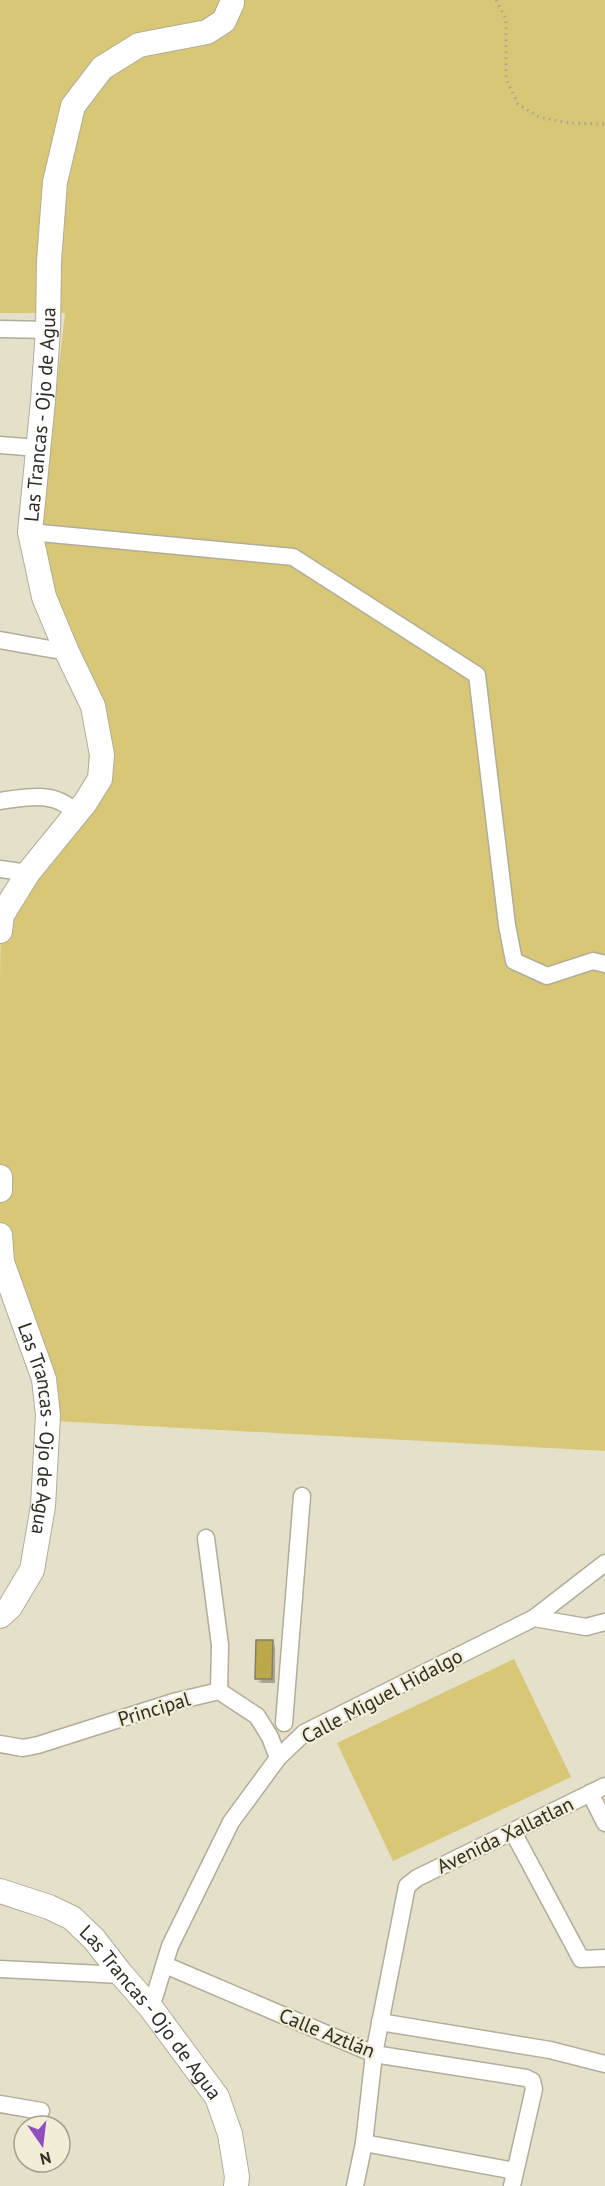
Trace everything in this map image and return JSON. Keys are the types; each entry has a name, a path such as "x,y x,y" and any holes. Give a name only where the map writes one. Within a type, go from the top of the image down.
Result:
{"street":[{"name":"Las Trancas - Ojo de Agua","path":"0,931 2,915 28,873 76,814 100,779 102,755 93,706 44,597 30,532 48,330 49,261 55,182 73,106 102,68 139,45 207,32 224,21 232,3 231,0"},
{"path":"0,328 48,330"},
{"path":"0,445 38,448"},
{"path":"30,532 293,557 477,675 507,925 514,962 548,976 593,961 605,964"},
{"path":"0,640 67,652"},
{"path":"0,801 30,796 49,798 69,805 76,814"},
{"path":"0,869 28,873"},
{"path":"0,1177 0,1190"},
{"name":"Las Trancas - Ojo de Agua","path":"0,1235 2,1262 44,1379 48,1415 43,1506 32,1570 10,1607 0,1616"},
{"path":"284,1723 302,1496"},
{"path":"206,1538 220,1645 219,1691 256,1716 284,1723 304,1733"},
{"name":"Calle Miguel Hidalgo","path":"152,2008 170,1946 231,1822 278,1758 304,1733 534,1618 605,1563"},
{"path":"534,1618 586,1627 605,1622"},
{"name":"Principal","path":"0,1744 23,1748 38,1745 173,1702 219,1691"},
{"path":"256,1716 270,1737 278,1758"},
{"path":"598,1789 605,1823"},
{"name":"Avenida Xallatlan","path":"380,2022 407,1886 417,1878 598,1789"},
{"path":"513,1832 581,1959 605,1958"},
{"name":"Las Trancas - Ojo de Agua","path":"0,1891 49,1907 72,1918 94,1939 152,2008 217,2097 230,2134 237,2177 236,2186"},
{"name":"Calle Aztlán","path":"165,1965 374,2054 532,2081 534,2089 514,2179"},
{"path":"0,1969 122,1975"},
{"path":"355,2186 364,2143 380,2022 550,2050 605,2064"},
{"path":"0,2104 41,2111"},
{"path":"364,2143 514,2179"}],"path":[{"path":"496,0 506,18 507,79 518,105 539,117 569,123 605,124"}],"shaded area":[{"path":"0,0 605,0 605,1451 55,1421 0,1262 1,924 86,799 91,715 39,544 65,313 0,313"},
{"path":"514,1659 571,1777 393,1861 337,1743"}],"building":[{"path":"256,1640 273,1640 272,1679 255,1679"}]}
